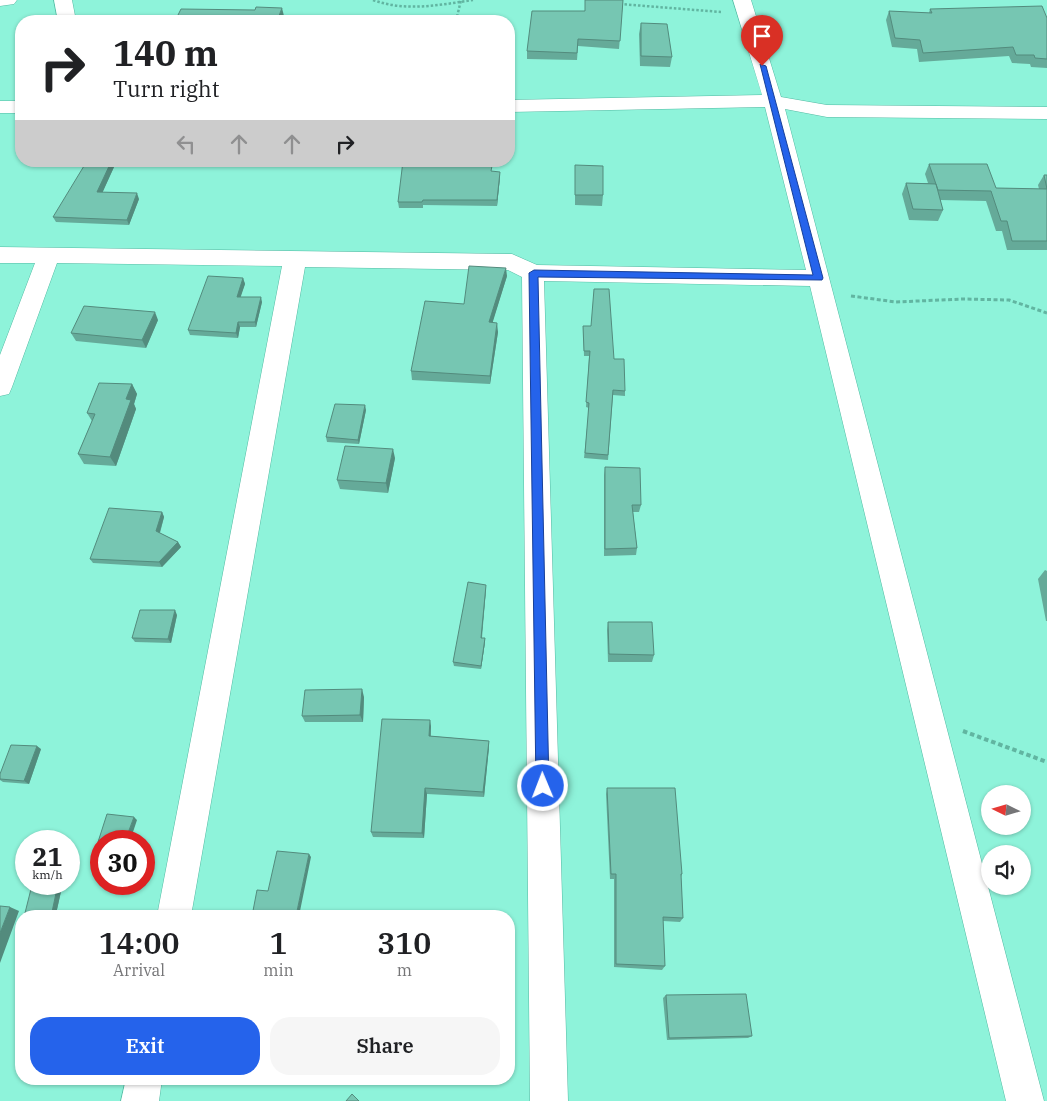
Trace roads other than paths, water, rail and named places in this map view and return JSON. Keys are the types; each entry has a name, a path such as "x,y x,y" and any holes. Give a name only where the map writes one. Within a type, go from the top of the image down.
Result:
{"street":[{"path":"0,1 8,0"},
{"path":"63,0 66,15"},
{"path":"744,7 773,101 1025,1101"},
{"path":"515,106 773,101 827,111 1047,113"},
{"path":"0,107 15,107"},
{"path":"0,255 512,262 534,273 820,285"},
{"path":"0,387 49,256"},
{"path":"175,910 294,258"},
{"path":"534,273 549,1101"},
{"path":"140,1101 143,1085"}]}
